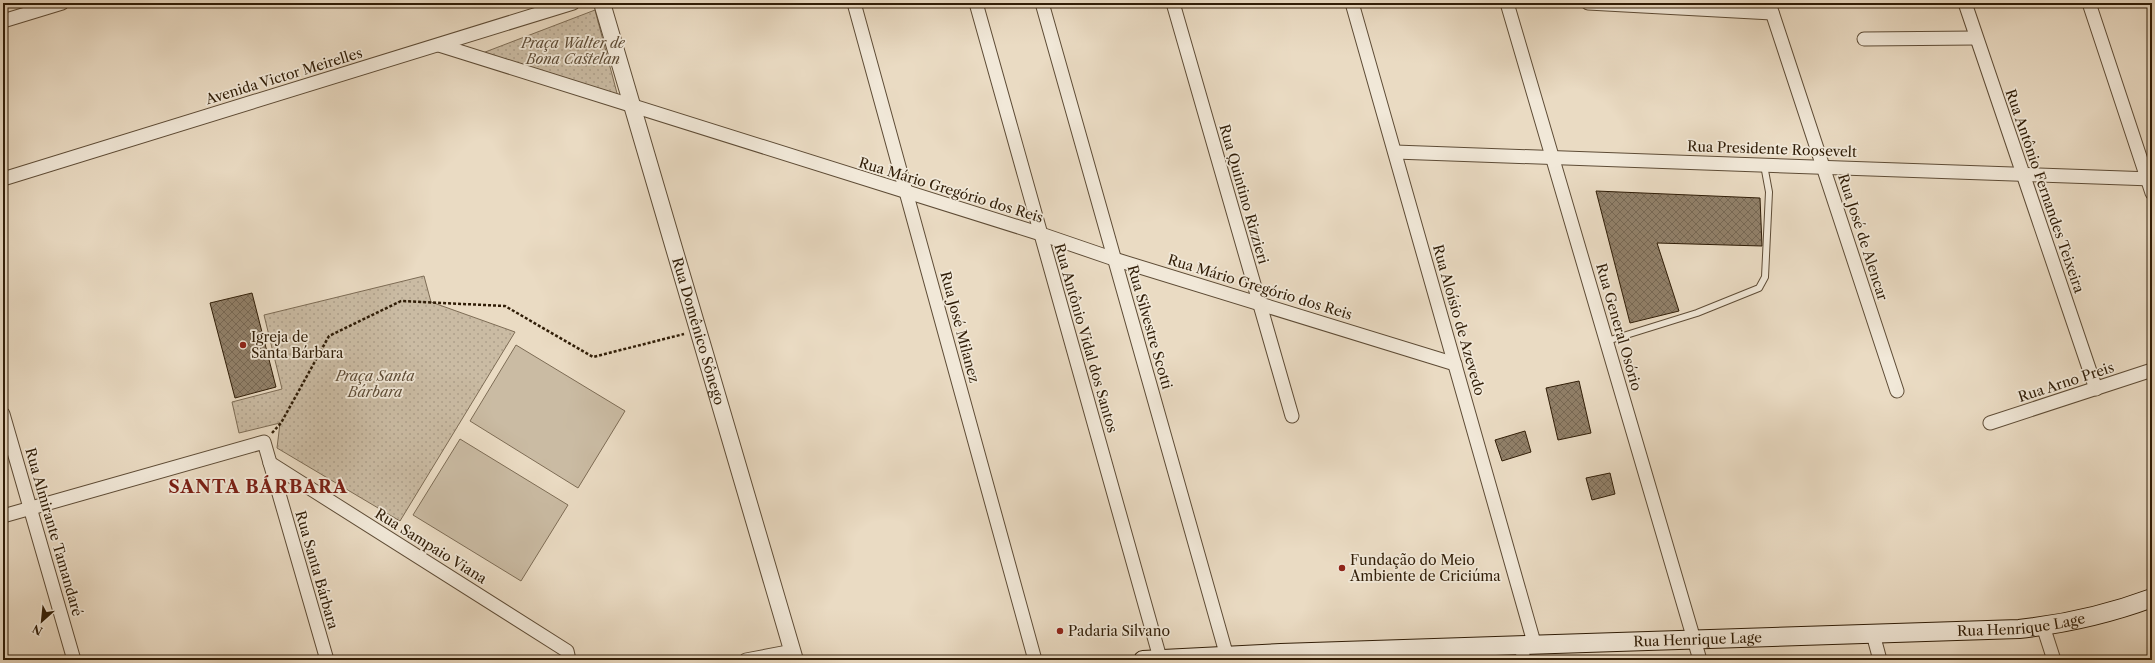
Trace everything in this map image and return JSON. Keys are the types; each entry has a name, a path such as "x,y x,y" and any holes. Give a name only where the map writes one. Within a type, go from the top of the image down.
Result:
{"main road":[{"name":"Rua Henrique Lage","path":"1151,659 1357,656 1527,651 1694,641 2044,626 2102,614 2152,598"}],"street":[{"path":"3,21 62,3"},
{"name":"Avenida Victor Meirelles","path":"3,179 573,3"},
{"name":"Rua Domênico Sônego","path":"602,3 794,656"},
{"name":"Rua José Milanez","path":"854,3 1036,660"},
{"name":"Rua Antônio Vidal dos Santos","path":"976,3 1040,234 1151,659"},
{"name":"Rua Silvestre Scotti","path":"1042,3 1228,658"},
{"name":"Rua Quintino Rizzieri","path":"1172,3 1292,416"},
{"name":"Rua Aloísio de Azevedo","path":"1352,3 1455,364 1527,651"},
{"name":"Rua General Osório","path":"1507,3 1700,660"},
{"path":"1588,3 1771,8"},
{"name":"Rua Antônio Fernandes Teixeira","path":"1965,3 2022,175 2096,389"},
{"path":"2089,3 2150,180 2152,193"},
{"name":"Rua José de Alencar","path":"1771,8 1897,391"},
{"path":"1864,39 1976,38"},
{"name":"Rua Mário Gregório dos Reis","path":"439,45 632,107 1040,234 1114,259 1455,364"},
{"name":"Rua Presidente Roosevelt","path":"1395,152 2150,180"},
{"name":"Rua Arno Preis","path":"1990,423 2152,370"},
{"name":"Rua Almirante Tamandaré","path":"3,414 74,660"},
{"path":"3,516 264,442"},
{"name":"Rua Santa Bárbara","path":"264,442 327,660"},
{"name":"Rua Sampaio Viana","path":"270,463 567,651 569,660"},
{"path":"2044,626 2054,660"},
{"path":"1873,634 1880,660"},
{"path":"746,660 794,656"}],"lane":[{"path":"1607,342 1697,313 1759,288 1765,277 1769,192 1764,165"}],"path":[{"path":"264,442 280,423 329,336 401,301 505,306 593,357 698,330"}],"green space":[{"name":"Praça Walter de Bona Castelan","path":"595,10 618,97 480,54"},
{"name":"Praça Santa Bárbara","path":"424,276 431,302 515,332 400,521 277,448 280,423 239,433 232,402 282,389 264,315"},
{"path":"516,345 625,411 578,488 470,421"},
{"path":"460,439 568,505 521,581 413,515"}],"building":[{"path":"1596,191 1760,198 1762,246 1657,243 1679,311 1630,323"},
{"name":"Igreja de Santa Bárbara","path":"252,293 276,387 235,398 210,303"},
{"path":"1579,381 1591,433 1558,440 1546,388"},
{"path":"1525,431 1531,452 1502,461 1495,440"},
{"path":"1610,473 1615,494 1592,500 1586,478"}],"place":[{"name":"Igreja de Santa Bárbara","path":"243,345"},
{"name":"Fundação do Meio Ambiente de Criciúma","path":"1342,568"},
{"name":"Padaria Silvano","path":"1060,631"}],"district":[{"name":"SANTA BÁRBARA","path":"258,487"}]}
